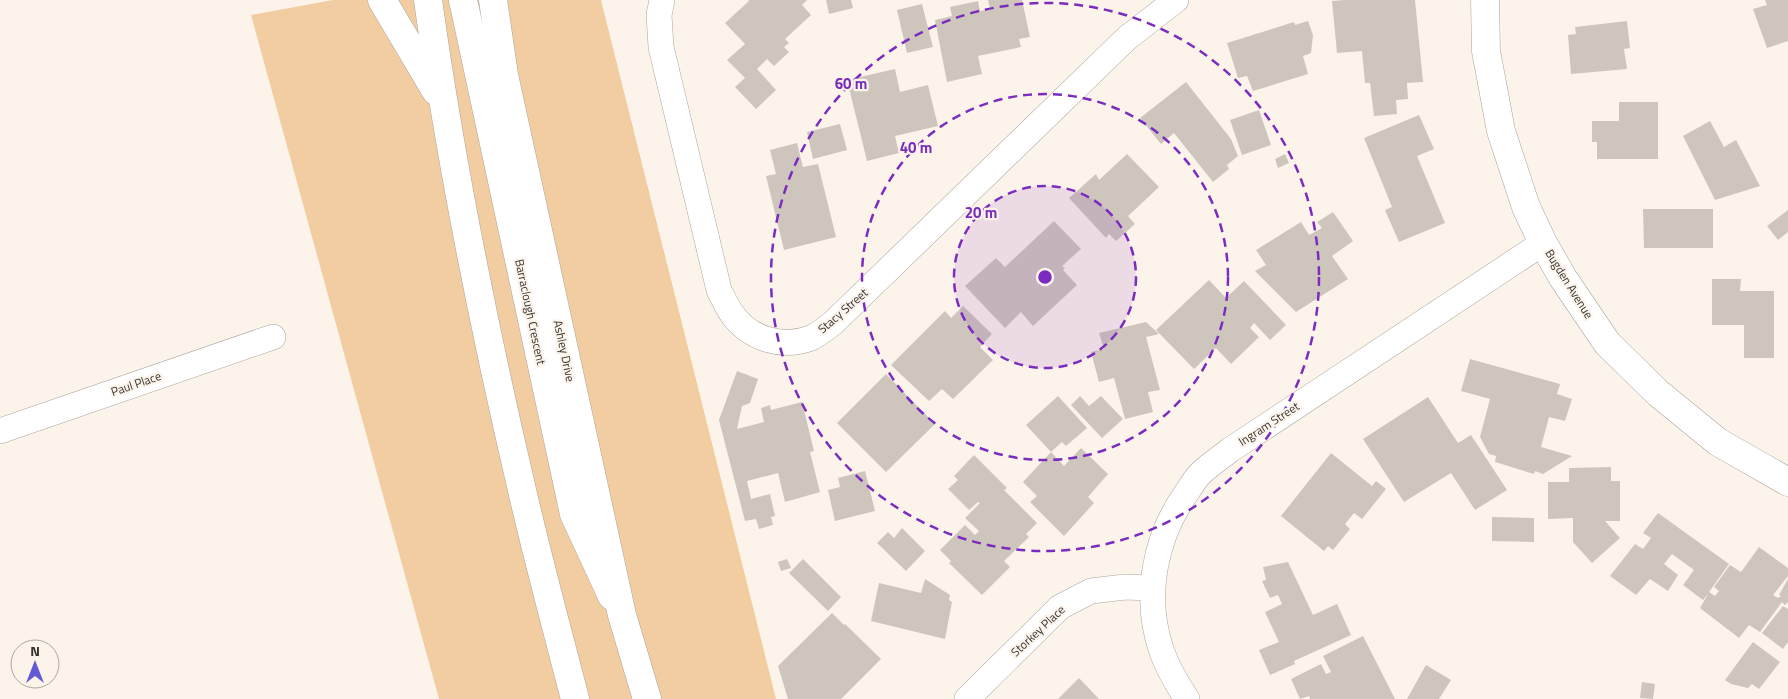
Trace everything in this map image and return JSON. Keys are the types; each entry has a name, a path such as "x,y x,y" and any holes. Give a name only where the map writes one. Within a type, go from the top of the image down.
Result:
{"main road":[{"path":"382,0 442,101"},
{"path":"428,0 442,101 478,292 522,492 575,699"},
{"name":"Barraclough Crescent","path":"463,0 574,514 622,615"},
{"name":"Ashley Drive","path":"492,0 504,75 622,615 647,699"},
{"name":"Bugden Avenue","path":"1485,0 1486,51 1501,131 1526,207 1563,278 1607,343 1658,393 1718,442 1788,482"}],"street":[{"name":"Stacy Street","path":"662,0 659,15 661,47 719,290 732,314 752,333 775,342 787,343 812,338 833,323 1127,38 1176,0"},
{"name":"Ingram Street","path":"1187,699 1169,669 1161,650 1153,610 1152,588 1160,546 1176,507 1200,474 1230,450 1544,243"},
{"name":"Paul Place","path":"0,431 273,337"},
{"name":"Storkey Place","path":"967,699 1060,607 1092,591 1125,587 1152,588"}],"shaded area":[{"path":"333,0 601,0 776,699 439,699 251,15"}],"building":[{"path":"748,0 807,0 802,5 811,15 785,39 789,43 784,47 789,52 774,66 767,59 757,69 776,90 756,109 735,87 745,78 727,60 745,44 725,23"},
{"path":"826,0 851,0 853,8 829,14"},
{"path":"988,0 1022,0 1030,37 1019,39 1021,47 978,56 982,74 947,82 935,20 952,16 950,7 978,1 980,11 990,9"},
{"path":"1415,0 1423,82 1407,83 1408,99 1396,100 1397,114 1374,116 1370,83 1365,83 1362,51 1337,53 1332,1"},
{"path":"1765,0 1788,0 1788,41 1767,48 1753,9 1767,5"},
{"path":"922,4 933,47 907,53 897,10"},
{"path":"1308,21 1313,35 1311,53 1303,56 1308,74 1253,91 1247,76 1238,78 1227,43 1294,22 1295,25"},
{"path":"1627,21 1630,48 1624,49 1627,69 1571,74 1568,35 1576,34 1575,27"},
{"path":"895,69 900,92 928,85 938,126 895,136 899,153 867,161 847,80"},
{"path":"1186,82 1231,139 1238,156 1227,165 1229,169 1213,182 1174,133 1161,144 1140,118"},
{"path":"1619,102 1658,102 1658,159 1597,159 1597,142 1592,142 1592,121 1619,121"},
{"path":"1259,110 1271,145 1242,155 1230,120"},
{"path":"1419,115 1434,149 1417,156 1445,223 1399,242 1385,210 1392,207 1364,138"},
{"path":"1710,121 1724,147 1736,140 1760,186 1715,200 1683,136"},
{"path":"840,124 847,150 813,159 807,132"},
{"path":"797,143 803,167 818,164 836,237 784,250 766,176 776,174 770,150"},
{"path":"1127,154 1159,187 1128,216 1135,224 1116,241 1109,234 1106,238 1069,198 1096,174 1099,180"},
{"path":"1285,154 1289,163 1278,168 1275,159"},
{"path":"1643,209 1713,209 1713,248 1644,248"},
{"path":"1788,210 1788,232 1778,240 1767,226"},
{"path":"1333,212 1353,241 1332,256 1348,279 1296,312 1255,271 1266,265 1256,250 1301,222 1309,235 1322,228 1317,222"},
{"path":"1054,221 1081,249 1062,266 1065,268 1063,270 1077,285 1033,326 1021,312 1005,328 965,286 996,258 1005,267"},
{"path":"1712,279 1741,279 1740,291 1774,291 1774,358 1744,358 1744,325 1712,325"},
{"path":"1209,280 1226,298 1244,281 1286,325 1270,340 1254,323 1250,328 1259,337 1231,364 1216,348 1194,369 1156,330"},
{"path":"963,306 992,334 980,347 993,360 953,399 942,389 929,401 891,365 945,311 951,318"},
{"path":"1146,322 1159,334 1146,337 1160,390 1148,392 1153,412 1125,419 1114,378 1099,382 1091,352 1104,349 1099,333"},
{"path":"1470,359 1560,384 1557,394 1572,399 1565,421 1549,417 1541,447 1572,456 1543,474 1535,471 1534,474 1495,462 1496,456 1489,454 1480,437 1490,399 1461,391"},
{"path":"737,371 758,379 750,403 742,406 737,429 764,422 761,408 770,405 771,410 802,402 814,451 810,452 820,492 785,502 778,473 747,481 751,499 770,494 775,516 771,517 773,525 759,529 756,519 745,521 719,420"},
{"path":"886,374 935,424 886,472 837,423"},
{"path":"1058,396 1087,428 1066,446 1062,442 1051,452 1026,425"},
{"path":"1080,396 1089,406 1101,396 1123,419 1102,438 1071,405"},
{"path":"1428,397 1458,443 1471,435 1507,490 1475,510 1451,473 1404,502 1363,439"},
{"path":"1081,448 1108,474 1088,497 1094,503 1064,536 1030,502 1037,496 1023,482 1051,452 1064,466"},
{"path":"1331,453 1372,486 1376,481 1386,489 1362,519 1354,513 1345,524 1350,529 1333,550 1328,546 1324,551 1281,516"},
{"path":"974,455 1007,488 1004,490 1037,523 1026,534 1029,537 1004,561 1010,567 982,595 949,563 951,561 940,550 965,525 975,535 979,531 965,518 980,503 978,502 969,510 948,489 958,480 954,476"},
{"path":"1611,467 1611,481 1620,481 1620,521 1605,521 1620,538 1592,563 1573,542 1573,518 1548,519 1548,482 1569,482 1569,468"},
{"path":"865,471 875,511 835,521 828,490 840,487 838,478"},
{"path":"1658,513 1729,564 1709,592 1715,596 1719,591 1714,587 1730,565 1741,572 1759,547 1788,568 1788,576 1773,595 1778,598 1781,596 1779,595 1788,579 1788,602 1785,605 1782,602 1760,632 1749,625 1739,638 1700,608 1708,594 1703,600 1683,585 1694,570 1672,554 1664,564 1678,575 1668,591 1650,579 1636,595 1610,576 1635,544 1643,549 1651,538 1643,533"},
{"path":"1492,517 1534,518 1534,542 1492,541"},
{"path":"902,528 925,551 906,571 877,543 888,532 894,538"},
{"path":"787,559 791,568 781,571 778,562"},
{"path":"803,559 841,597 828,611 789,573"},
{"path":"1288,562 1313,615 1337,604 1351,635 1294,661 1295,664 1270,675 1259,650 1279,642 1265,612 1282,604 1278,595 1270,598 1262,581 1266,580 1263,567"},
{"path":"925,579 950,595 949,600 952,602 945,639 871,621 879,583 921,593"},
{"path":"1783,606 1788,609 1788,642 1783,649 1762,633"},
{"path":"832,613 881,659 841,699 788,699 778,666"},
{"path":"1363,636 1395,699 1310,699 1309,696 1300,699 1291,679 1321,664 1326,674 1331,672 1323,656"},
{"path":"1753,642 1780,662 1759,689 1752,684 1748,688 1731,684 1725,680"},
{"path":"1426,665 1451,680 1439,699 1407,699"},
{"path":"1079,678 1099,699 1058,699"},
{"path":"1642,682 1655,684 1653,699 1640,698"}]}
